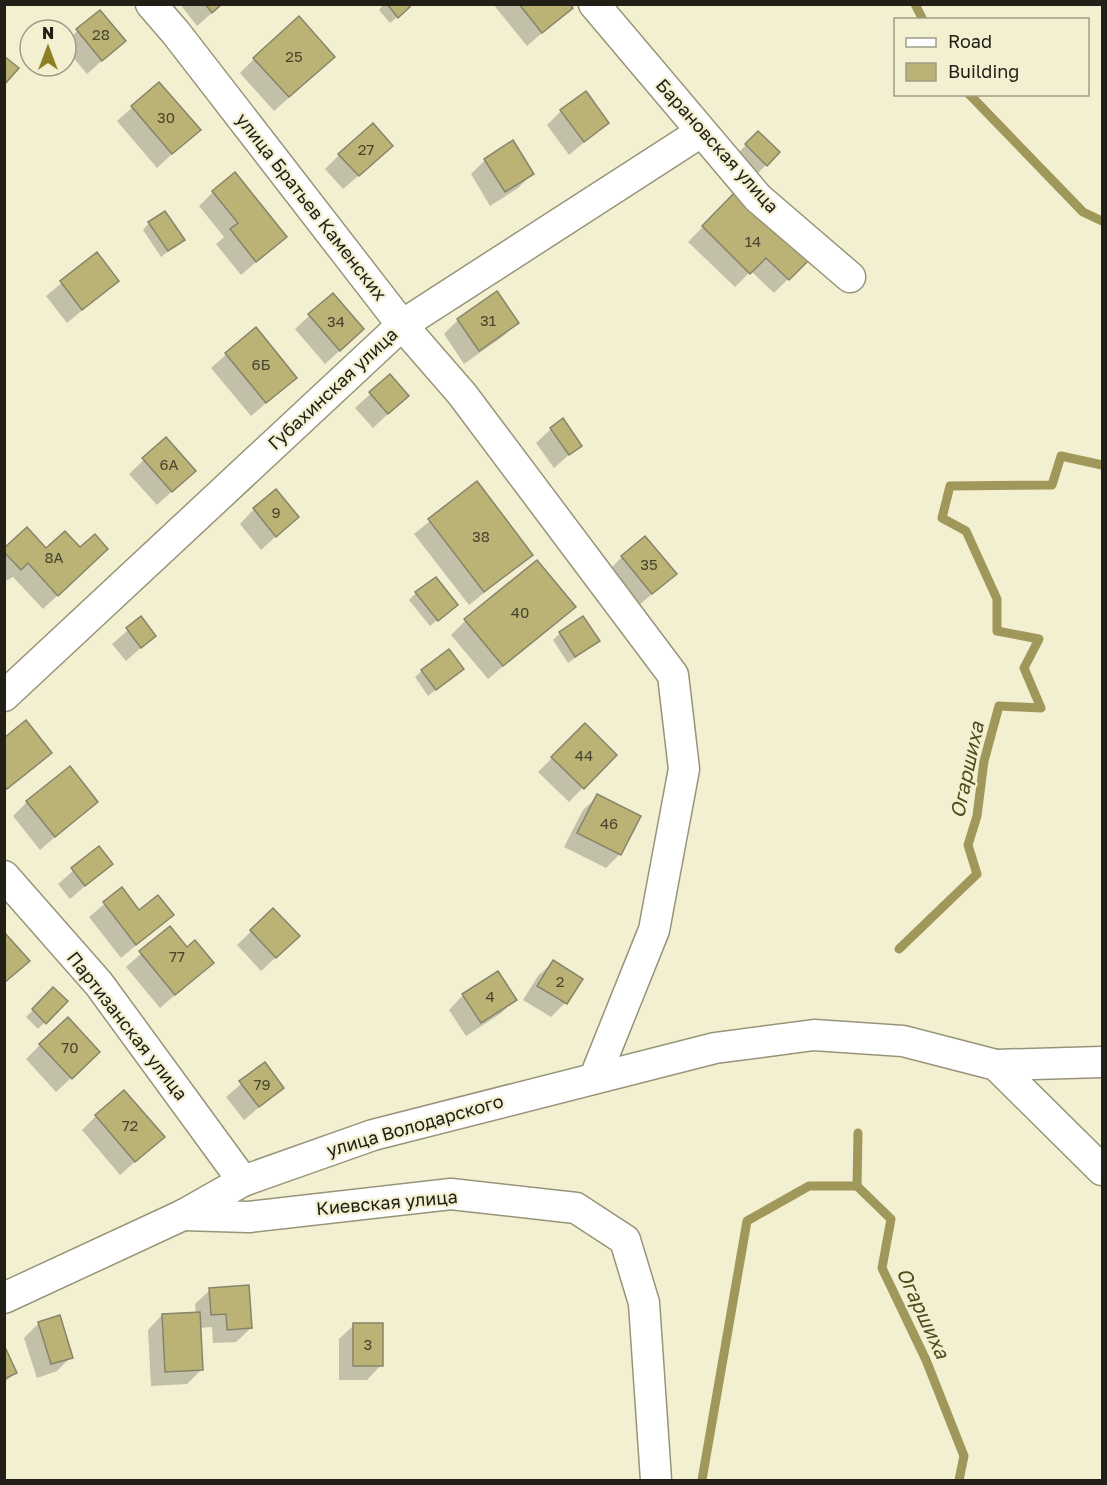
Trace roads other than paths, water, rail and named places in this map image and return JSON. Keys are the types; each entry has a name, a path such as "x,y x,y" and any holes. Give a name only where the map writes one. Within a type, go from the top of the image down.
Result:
{"street":[{"name":"улица Братьев Каменских","path":"151,4 176,33 402,325 462,394 674,675 684,769 654,930 595,1077"},
{"name":"Барановская улица","path":"594,4 758,198 850,277"},
{"name":"Губахинская улица","path":"4,696 402,325 701,132"},
{"name":"Партизанская улица","path":"4,876 99,984 243,1181"},
{"name":"улица Володарского","path":"4,1298 183,1215 243,1181 373,1134 715,1048 814,1035 903,1041 996,1065"},
{"path":"996,1065 1102,1062"},
{"path":"996,1065 1102,1170"},
{"name":"Киевская улица","path":"183,1215 249,1217 451,1194 576,1208 625,1240 644,1303 656,1480"}],"waterway":[{"path":"915,4 922,18"},
{"path":"971,96 1083,212 1102,221"},
{"name":"Огаршиха","path":"899,949 977,874 968,845 977,816 984,761 999,706 1041,708 1024,668 1039,639 997,631 997,599 966,531 942,518 950,486 1052,485 1061,456 1102,465"},
{"name":"Огаршиха","path":"858,1133 857,1186 891,1219 882,1268 926,1360 964,1456 959,1480"},
{"path":"702,1480 747,1221 809,1186 857,1186"}]}
